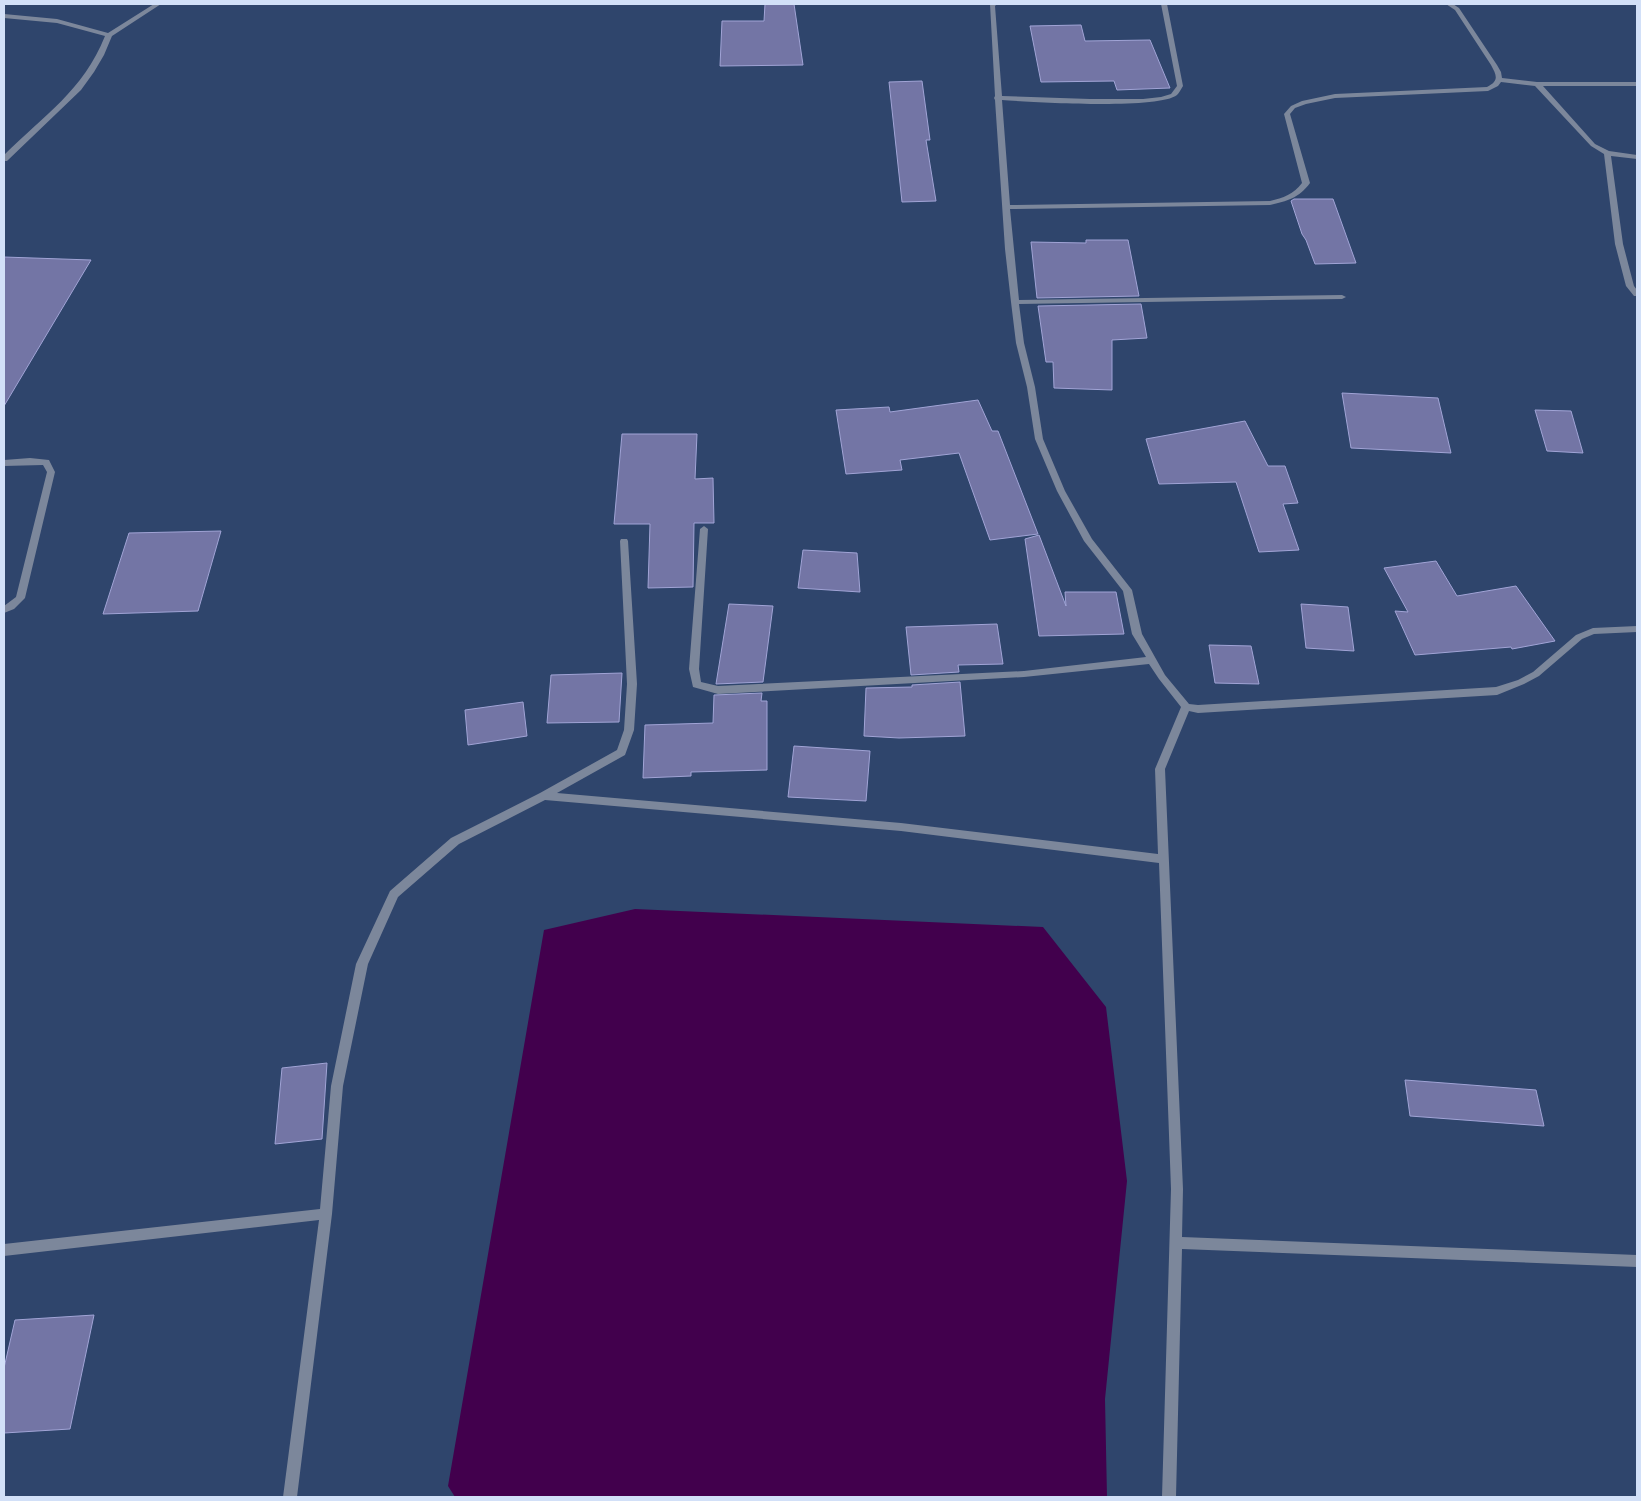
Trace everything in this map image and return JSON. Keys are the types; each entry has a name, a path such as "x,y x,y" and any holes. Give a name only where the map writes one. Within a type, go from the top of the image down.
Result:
{"street":[{"path":"4,159 66,103 92,73 105,49 109,35 158,4"},
{"path":"994,4 997,98 1015,302 1020,343 1031,387 1039,439 1061,491 1088,541 1127,590 1137,634 1162,677 1186,707 1198,709 1497,691 1536,674 1552,658 1579,638 1593,631 1637,629"},
{"path":"997,98 1135,101 1154,100 1172,96 1180,86 1164,4"},
{"path":"1006,207 1270,203 1286,199 1299,193 1306,183 1287,114 1293,107 1304,102 1335,96 1488,89 1496,85 1499,80 1498,72 1457,9 1449,4"},
{"path":"4,16 57,21 109,35"},
{"path":"1499,80 1537,84 1637,84"},
{"path":"1537,84 1593,145 1607,153 1637,157"},
{"path":"1607,153 1619,244 1630,286 1637,294"},
{"path":"1015,302 1342,297"},
{"path":"4,463 46,462 51,472 20,598 11,607 4,610"},
{"path":"704,529 694,669 696,685 718,690 1024,674 1152,660"},
{"path":"290,1497 326,1214 337,1086 362,964 394,894 455,841 544,796 622,752 630,730 632,684 624,541"},
{"path":"1169,1497 1177,1189 1163,860 1164,828 1160,769 1186,707"},
{"path":"544,796 901,827 1163,860"},
{"path":"4,1250 326,1214"},
{"path":"1176,1242 1637,1261"}],"shaded area":[{"path":"635,909 1043,927 1106,1007 1127,1181 1105,1399 1107,1497 455,1497 448,1486 544,930"}],"building":[{"path":"765,4 794,4 803,65 720,66 722,21 764,21"},
{"path":"1081,25 1085,41 1150,40 1170,88 1117,90 1114,81 1041,82 1030,26"},
{"path":"922,81 930,140 926,140 936,201 902,202 889,82"},
{"path":"1294,199 1333,199 1356,263 1315,264 1291,201"},
{"path":"1086,240 1128,240 1139,296 1037,298 1031,242 1086,243"},
{"path":"4,257 91,260 4,406"},
{"path":"1141,304 1147,338 1112,340 1112,390 1054,388 1053,362 1046,362 1038,306"},
{"path":"1342,393 1438,398 1451,453 1351,448"},
{"path":"978,400 992,431 998,431 1038,534 990,540 959,453 900,460 902,470 846,474 836,410 889,407 890,412"},
{"path":"1535,410 1571,411 1583,453 1547,451"},
{"path":"1245,421 1268,466 1285,466 1298,503 1283,504 1299,550 1259,552 1236,482 1159,484 1146,439"},
{"path":"622,434 697,434 695,479 713,478 714,523 694,523 693,587 648,588 650,524 614,524"},
{"path":"221,531 198,611 103,614 129,533"},
{"path":"1039,535 1066,606 1065,592 1116,592 1124,634 1039,636 1025,539"},
{"path":"803,550 857,553 860,592 798,588"},
{"path":"1436,561 1457,596 1516,586 1555,641 1512,649 1511,647 1415,655 1395,611 1408,612 1384,568"},
{"path":"729,604 773,606 763,682 716,684"},
{"path":"1301,604 1348,607 1354,651 1306,648"},
{"path":"997,624 1003,664 958,665 959,672 911,675 906,627"},
{"path":"1209,645 1251,646 1259,684 1215,683"},
{"path":"622,673 619,722 547,723 551,675"},
{"path":"960,682 965,736 899,738 864,736 866,688 912,687 912,685"},
{"path":"762,693 761,701 767,701 767,770 691,772 691,776 643,778 645,725 713,723 714,695"},
{"path":"523,702 527,736 468,745 465,710"},
{"path":"794,746 870,751 866,801 788,797"},
{"path":"327,1063 322,1139 275,1144 282,1068"},
{"path":"1405,1080 1536,1090 1544,1126 1410,1116"},
{"path":"94,1315 70,1429 4,1433 4,1368 15,1320"}]}
